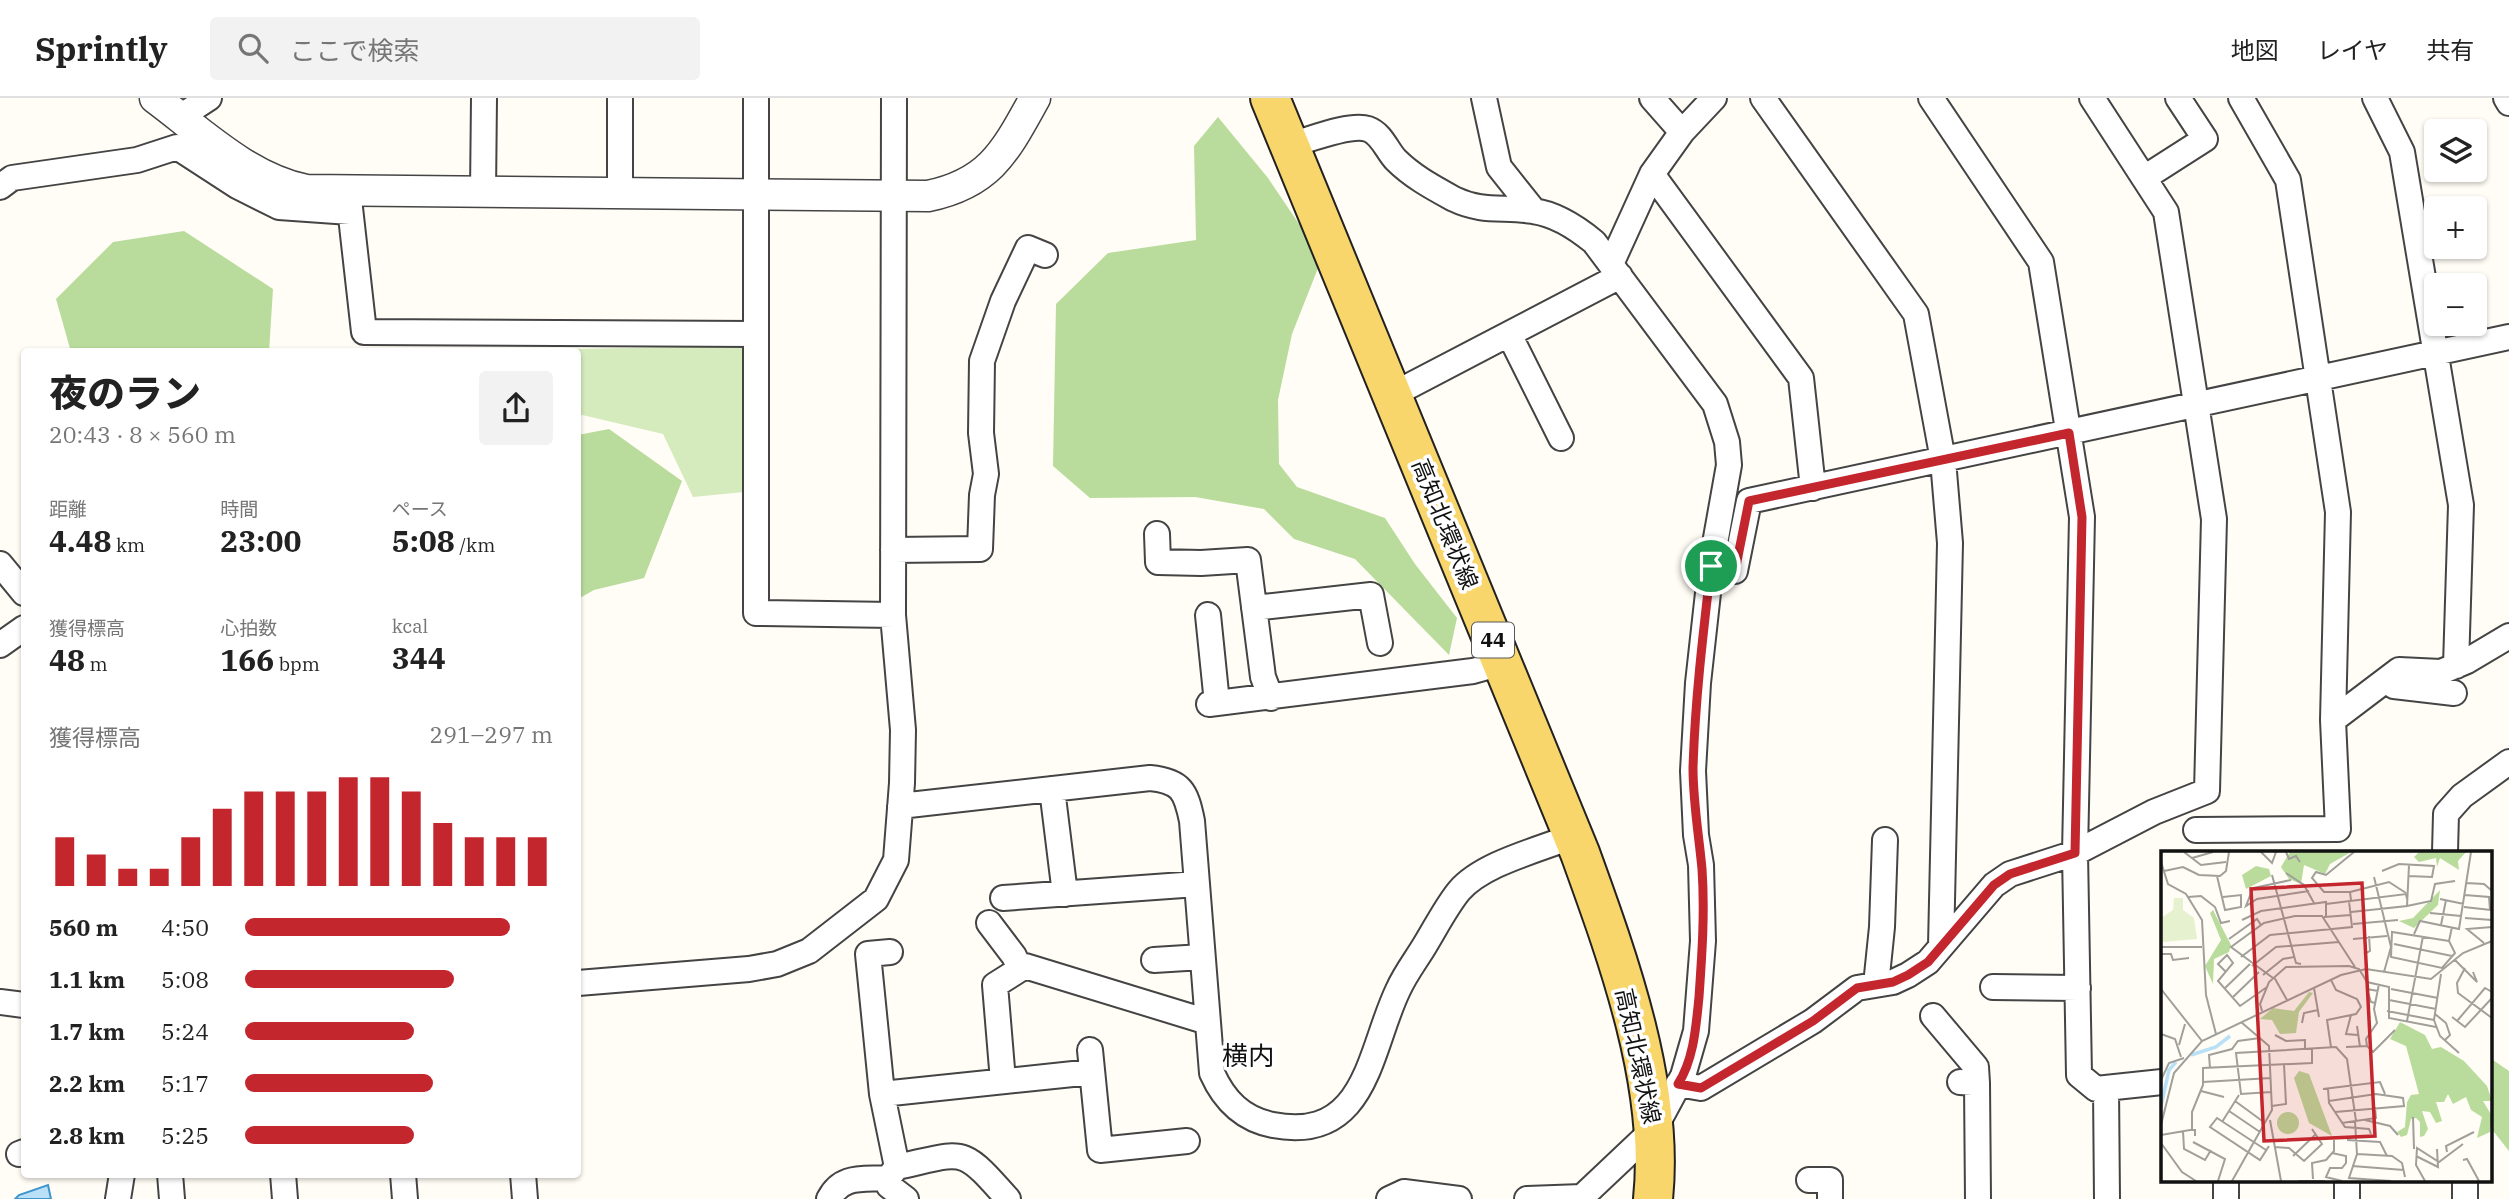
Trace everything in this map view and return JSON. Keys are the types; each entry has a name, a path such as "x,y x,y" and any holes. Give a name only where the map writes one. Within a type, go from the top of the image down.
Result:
{"main road":[{"name":"高知北環状線","path":"1270,98 1573,836 1612,941 1642,1058 1655,1128 1653,1199"}],"street":[{"path":"155,98 240,162 285,186 349,201"},
{"path":"180,117 209,98"},
{"path":"483,192 484,98"},
{"path":"620,98 620,193"},
{"path":"756,98 756,613 893,615"},
{"path":"581,984 749,969 777,964 809,951 876,899 896,860 902,730 893,615 894,98"},
{"path":"1484,98 1499,167 1534,211"},
{"path":"1651,98 1682,132"},
{"path":"1392,395 1509,334 1615,270 1652,174 1682,132 1714,98"},
{"path":"1763,98 1916,314 1943,460 1950,543 1941,946"},
{"path":"1931,98 2041,262 2082,517 2075,853 2079,1075 2096,1089 2161,1082"},
{"path":"1678,1084 1701,1088 1813,1021 1857,988 1893,982 1908,975 1928,962 1994,885 2010,874 2075,853 2154,811 2207,791 2214,519 2166,212 2092,98"},
{"path":"2144,178 2205,139 2178,98"},
{"path":"2195,795 2196,841 2316,841 2338,828 2333,720 2338,512 2288,180 2242,98"},
{"path":"2375,98 2402,152 2461,505 2456,666"},
{"path":"2506,98 2509,103"},
{"path":"0,187 12,178 137,160 177,147 237,186 279,207 483,192 928,196 966,185 988,169 1008,147 1027,103"},
{"path":"1290,145 1352,128 1369,129 1381,139 1394,159 1418,178 1457,200 1489,210 1534,211 1566,222 1581,231 1594,242 1715,404 1727,442 1729,465 1711,566 1698,683 1693,771 1696,835 1702,875 1703,941 1696,1031 1683,1076 1655,1128 1582,1197 1527,1199"},
{"path":"1652,174 1801,378 1813,488"},
{"path":"349,201 364,332 755,334"},
{"path":"893,550 980,549 982,495 986,474 981,433 982,361 1003,301 1028,248 1045,255"},
{"path":"1509,334 1561,438"},
{"path":"1711,566 1735,571 1749,501 2509,338"},
{"path":"1157,534 1158,562 1248,560 1263,677 1271,698"},
{"path":"11,566 21,587"},
{"path":"1254,608 1371,595 1380,643"},
{"path":"1208,615 1213,703 1271,698 1473,671 1502,663"},
{"path":"0,645 21,630"},
{"path":"2333,720 2399,670 2441,672 2509,636"},
{"path":"2379,685 2454,693"},
{"path":"2445,851 2446,814 2462,796 2509,762"},
{"path":"900,806 1150,778 1170,780 1182,790 1189,805 1212,1073 1221,1094 1237,1109 1251,1117 1284,1127 1301,1128 1319,1123 1337,1113 1360,1091 1399,988 1461,889 1485,871 1573,836"},
{"path":"1052,789 1065,894"},
{"path":"1876,985 1882,927 1885,840"},
{"path":"1003,898 1197,884"},
{"path":"989,923 1014,956 1020,969"},
{"path":"891,952 868,954 893,1172 889,1186 906,1199"},
{"path":"1154,960 1202,957"},
{"path":"1003,1082 995,985 1025,966 1208,1022"},
{"path":"1993,987 2078,988"},
{"path":"0,1002 21,1005"},
{"path":"1933,1016 1976,1067 1969,1083 1978,1199"},
{"path":"882,1094 1003,1082 1091,1061 1100,1150 1187,1141"},
{"path":"2106,1088 2107,1199"},
{"path":"829,1199 835,1188 845,1181 893,1172 953,1154 977,1163 1008,1199"},
{"path":"118,1199 121,1178"},
{"path":"170,1178 172,1199"},
{"path":"283,1178 285,1199"},
{"path":"403,1178 405,1199"},
{"path":"523,1178 525,1199"},
{"path":"1808,1180 1830,1180 1830,1199"},
{"path":"1389,1199 1404,1192 1459,1199"}],"green space":[{"path":"1218,117 1268,178 1322,258 1292,334 1278,400 1279,464 1297,487 1385,518 1415,564 1457,618 1449,655 1355,559 1294,539 1264,509 1195,497 1090,498 1053,466 1056,304 1108,253 1196,240 1194,146"},
{"path":"184,231 273,289 269,348 70,348 56,299 113,242"},
{"path":"744,346 744,492 693,497 663,434 581,415 581,349"},
{"path":"609,429 682,481 644,578 594,590 581,597 581,434"},
{"path":"2492,1059 2509,1071 2509,1151 2492,1130"}],"water":[{"path":"48,1185 51,1199 15,1199 19,1195"}],"district":[{"name":"横内","path":"1248,1056"}],"route":[{"path":"2069,433 2082,517 2075,853 2010,874 1994,885 1928,962 1893,982 1857,988 1813,1021 1701,1088 1678,1084 1683,1076 1696,1031 1703,941 1703,895 1696,835 1693,771 1698,683 1711,566 1735,571 1749,501 2069,433"}]}
